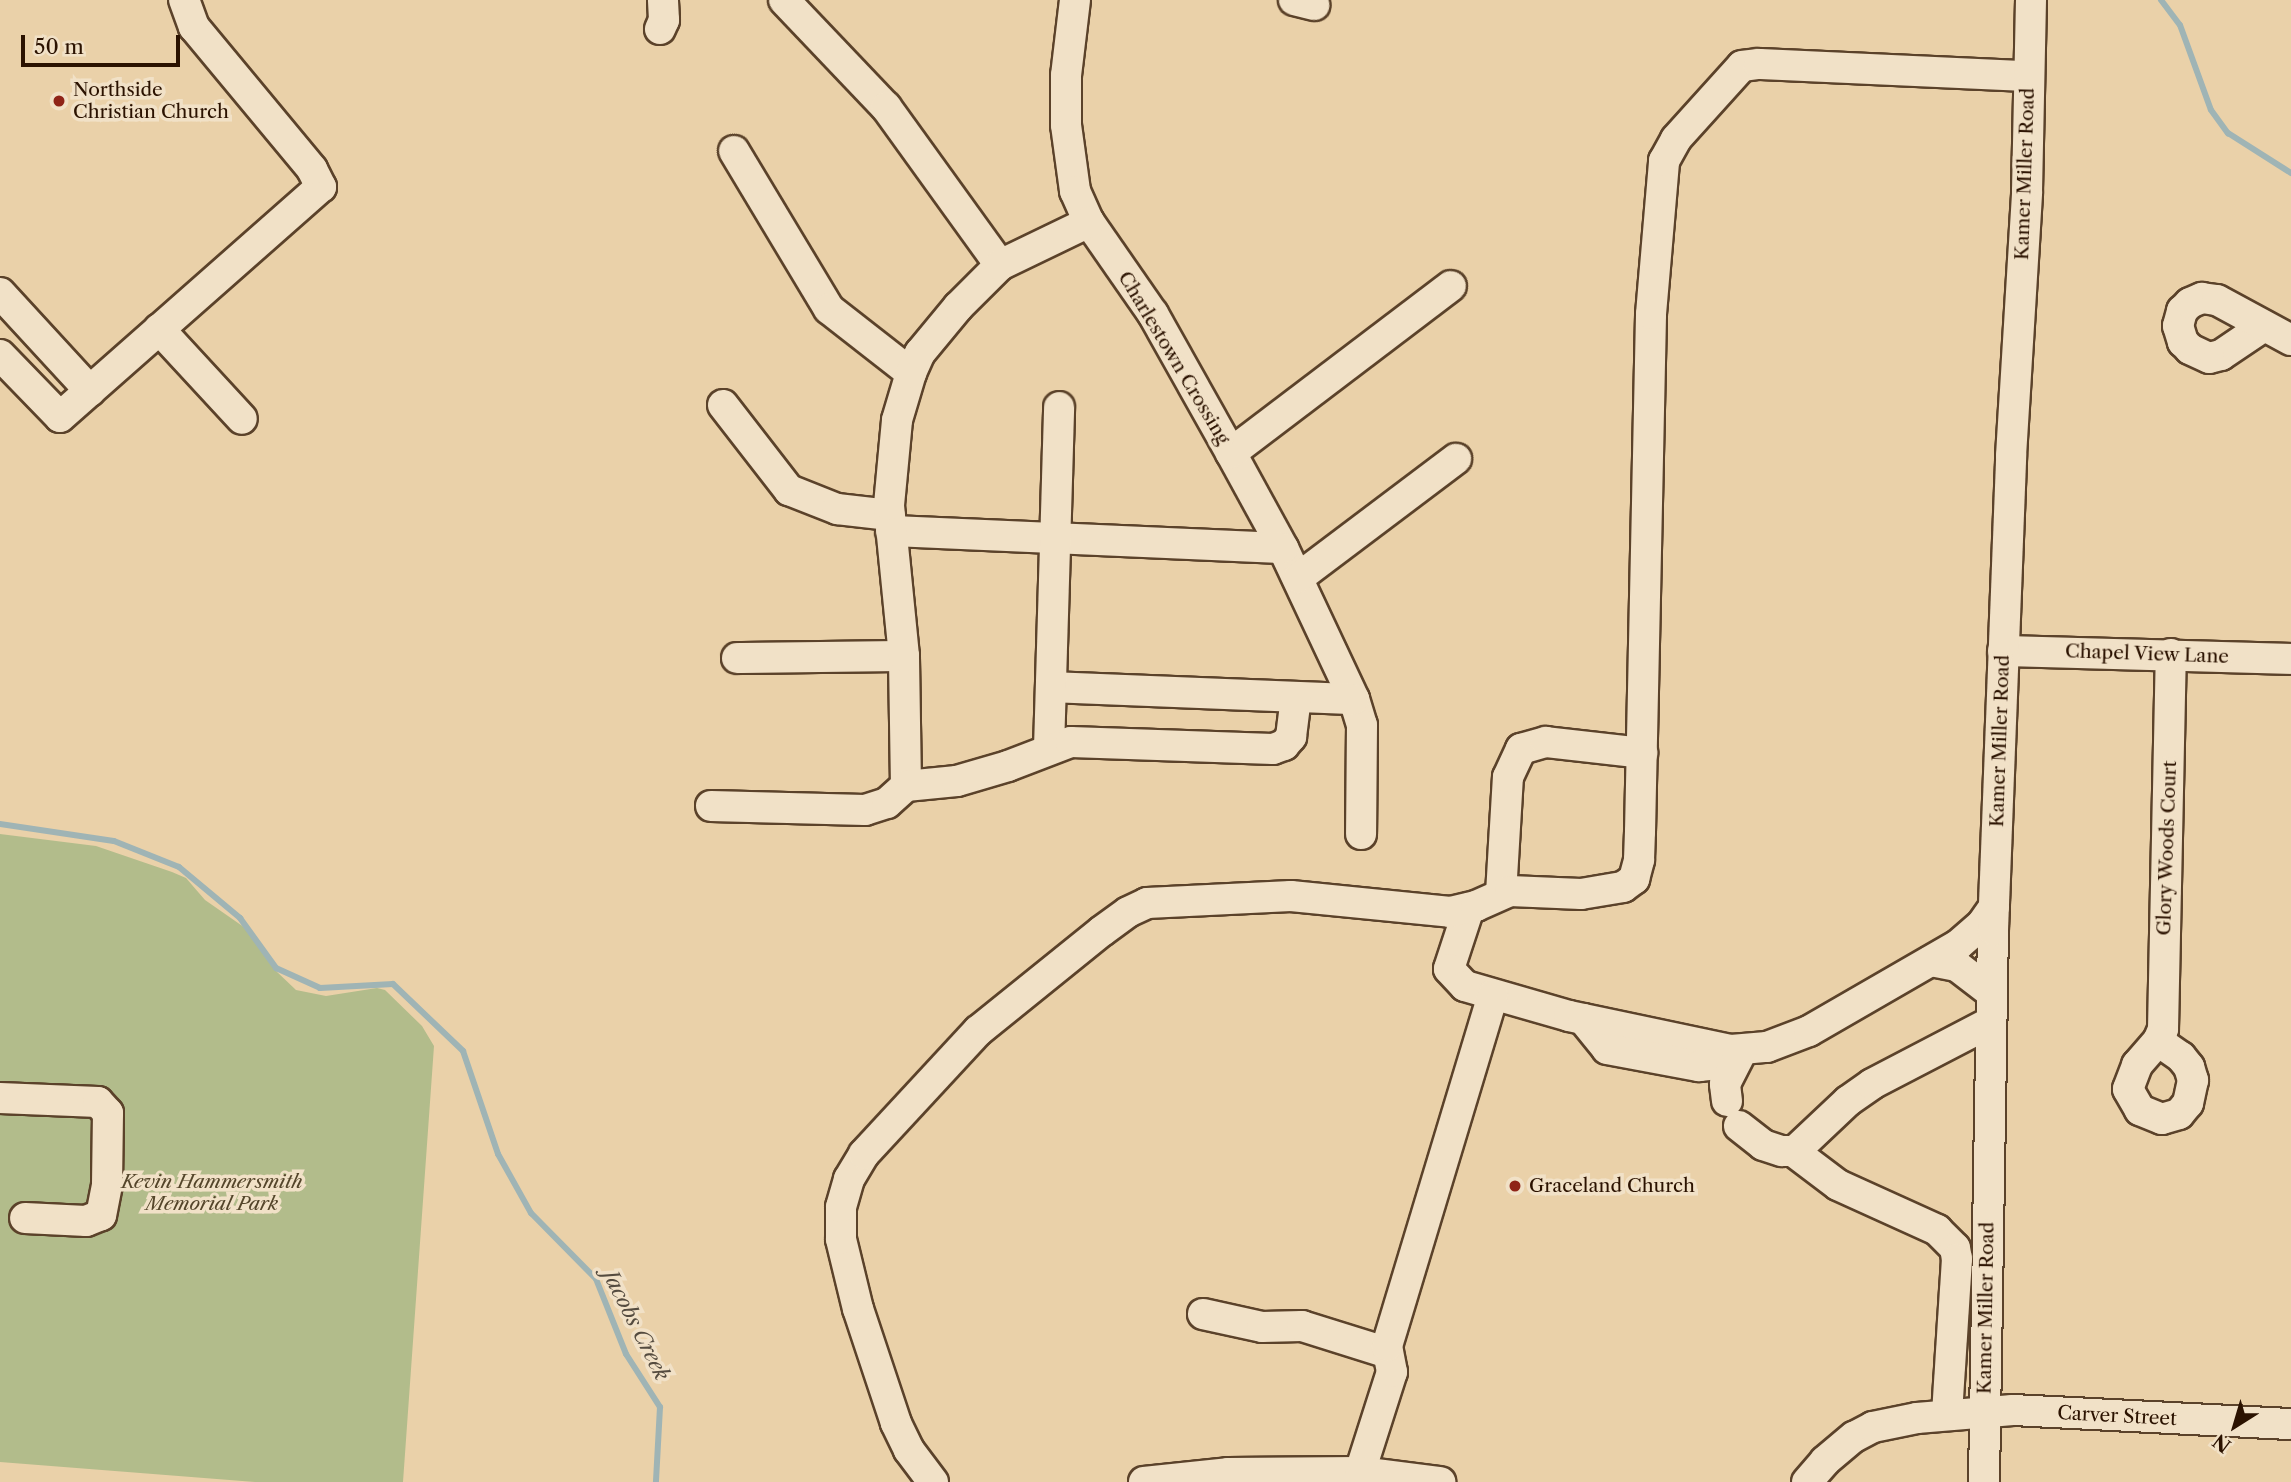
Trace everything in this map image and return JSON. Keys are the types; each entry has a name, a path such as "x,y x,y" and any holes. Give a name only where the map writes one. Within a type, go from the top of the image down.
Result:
{"street":[{"path":"0,355 60,417 321,187 312,169 194,27 184,0"},
{"path":"660,29 664,20 663,0"},
{"path":"784,0 886,107 1000,265"},
{"name":"Charlestown Crossing","path":"1075,0 1066,75 1066,125 1075,191 1089,222 1153,314 1231,453 1283,548 1354,699 1362,725 1361,834"},
{"name":"Kamer Miller Road","path":"1984,1482 1994,906 2003,651 2027,191 2031,0"},
{"path":"933,1482 909,1450 896,1423 858,1309 841,1239 841,1207 849,1179 864,1154 978,1031 1102,931 1128,912 1147,903 1291,896 1450,912 1521,891 1581,894 1623,887 1634,879 1639,860 1651,314 1664,161 1676,139 1742,66 1759,64 2028,76"},
{"path":"734,151 830,309 911,373"},
{"path":"906,786 904,656 891,523 897,420 911,373 920,353 958,307 1000,265 1089,222"},
{"path":"1231,453 1451,286"},
{"path":"0,293 90,391"},
{"path":"2264,326 2291,340"},
{"path":"159,330 242,419"},
{"path":"723,405 789,490 836,509 891,523 1055,540 1283,548"},
{"path":"1049,749 1059,407"},
{"path":"1298,578 1457,459"},
{"name":"Chapel View Lane","path":"2003,651 2291,659"},
{"name":"Glory Woods Court","path":"2158,1041 2163,1029 2171,654"},
{"path":"737,658 904,656"},
{"path":"1052,687 1354,699"},
{"path":"710,806 865,810 887,803 906,786 957,781 1008,766 1071,742 1273,748 1284,745 1291,737 1296,697"},
{"path":"1642,753 1546,742 1521,749 1508,777 1487,900 1449,969 1465,986 1583,1020 1719,1048 1738,1056 1806,1032 1931,961 1958,945 1982,923 1994,906"},
{"path":"1931,961 1958,966 1992,993"},
{"path":"1360,1472 1392,1372 1390,1339 1493,995"},
{"path":"1793,1151 1872,1084 1991,1022"},
{"path":"1738,1056 1725,1084 1733,1114 1763,1145 1782,1151 1793,1151 1838,1185 1937,1230 1955,1248 1957,1259 1947,1414"},
{"path":"0,1098 98,1102 108,1113 107,1185 101,1215 86,1221 25,1218"},
{"path":"1203,1314 1262,1327 1302,1326 1390,1339"},
{"name":"Carver Street","path":"1807,1482 1839,1449 1873,1427 1947,1414 1985,1410 2291,1424"},
{"path":"1144,1482 1228,1473 1360,1472 1440,1482"}],"green space":[{"name":"Kevin Hammersmith Memorial Park","path":"0,834 96,846 186,878 205,900 251,932 275,970 296,990 326,996 377,988 385,990 422,1026 434,1046 403,1482 255,1482 0,1462"}],"waterway":[{"path":"2161,0 2180,25 2211,110 2228,133 2291,173"},
{"name":"Jacobs Creek","path":"0,824 114,841 179,867 240,918 276,968 320,988 393,984 463,1051 498,1154 531,1213 596,1279 626,1354 660,1407 656,1482"}],"place":[{"name":"Northside Christian Church","path":"59,101"},
{"name":"Graceland Church","path":"1515,1186"}]}
